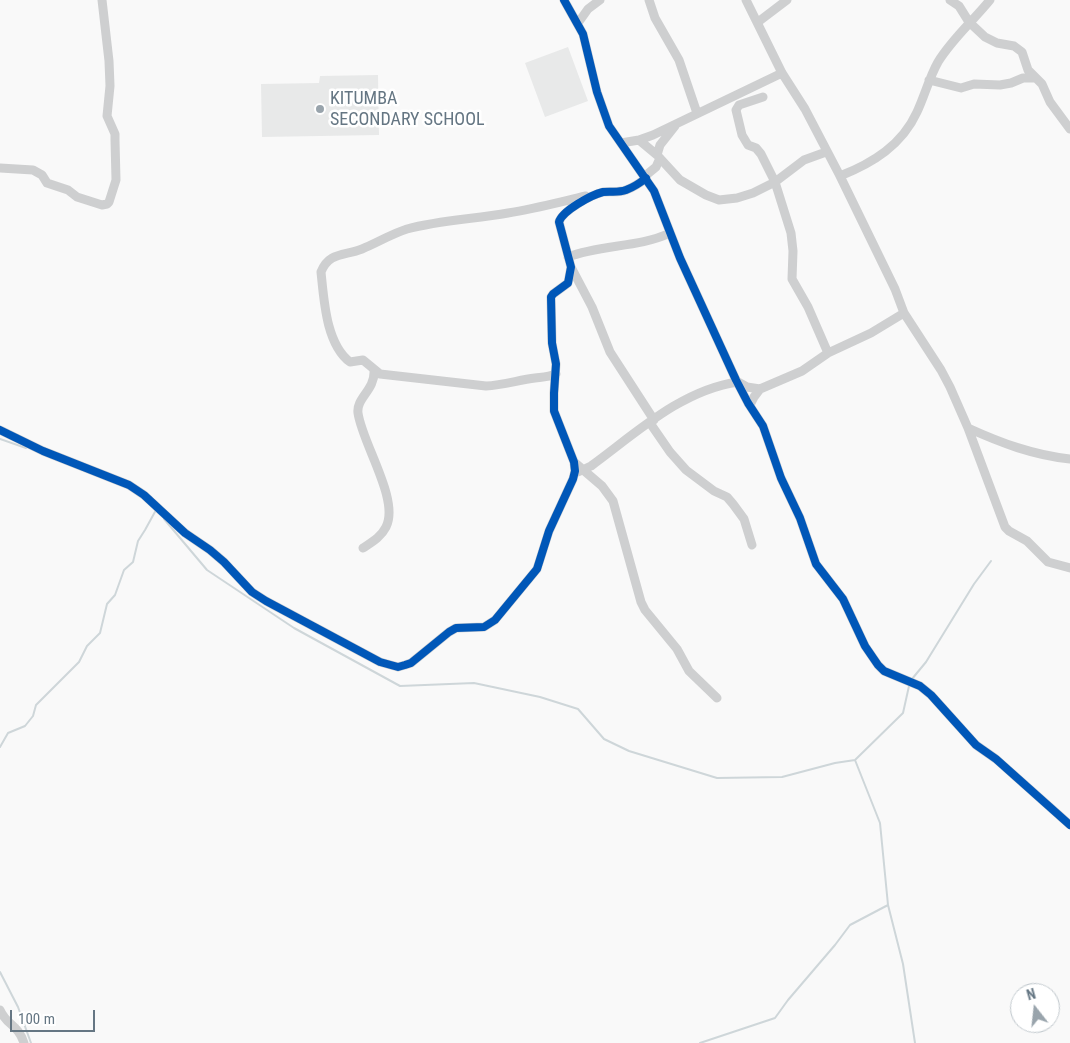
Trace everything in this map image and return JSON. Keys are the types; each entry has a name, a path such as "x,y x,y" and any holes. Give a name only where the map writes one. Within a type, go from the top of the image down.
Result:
{"street":[{"path":"0,168 33,170 42,175 47,183 68,190 77,197 102,205 109,202 116,180 115,140 107,116 110,86 109,61 102,0"},
{"path":"564,0 578,23 584,39 605,118 614,135 646,177 654,191 670,233 738,382 763,426 780,478 800,518 816,564 843,599 865,646 884,671 920,686 932,696 976,744 996,759 1070,825"},
{"path":"578,23 588,9 600,0"},
{"path":"649,0 655,18 679,60 696,113"},
{"path":"746,0 782,74 805,109 840,176 895,289 904,313 941,370 968,428 1005,527 1027,541 1048,562 1070,568"},
{"path":"758,22 788,0"},
{"path":"950,0 959,6 969,22 992,41 1019,48 1024,55 1028,70 1042,84 1050,102 1070,128"},
{"path":"840,176 871,162 887,151 914,120 929,80 950,46 990,0"},
{"path":"621,144 639,140 782,74"},
{"path":"929,80 961,88 974,84 1000,85 1023,78 1034,78"},
{"path":"763,97 739,105 736,114 740,130 746,143 756,148 761,154 775,182 791,233 793,251 792,280 808,307 828,353"},
{"path":"556,374 544,378 486,386 380,374 363,360 350,362 344,357 331,337 321,272 328,260 333,257 360,250 399,232 427,224 494,216 606,192 627,190 638,185 654,170 660,145 678,122"},
{"path":"639,140 684,183 720,200 732,200 745,196 775,182 804,160 826,152"},
{"path":"594,195 566,212 560,218 559,226 571,267 592,307 610,352 670,452 686,470 714,491 727,497 744,519 752,545"},
{"path":"568,257 587,251 656,239 670,233"},
{"path":"571,267 568,282 551,297 550,319 556,364 554,411 578,473 602,486 613,501 640,602 677,649 690,671 717,698"},
{"path":"750,406 760,389 802,371 828,353 870,333 904,313"},
{"path":"363,548 377,538 385,528 390,512 387,496 363,435 358,412 362,398 369,391 372,384 374,371"},
{"path":"0,430 44,451 130,486 144,495 185,532 224,562 252,592 380,662 398,666 411,663 456,628 484,628 495,620 537,569 549,531 578,473 591,466 675,406 712,388 738,382 747,387 760,389"},
{"path":"968,428 1016,448 1070,459"},
{"path":"0,1010 7,1021 20,1032 24,1043"}],"shaded area":[{"path":"568,47 588,101 545,117 525,63"},
{"name":"KITUMBA SECONDARY SCHOOL","path":"378,75 379,135 262,137 261,84 319,83 320,76"}],"waterway":[{"path":"0,439 26,448"},
{"path":"0,747 8,733 25,726 33,716 36,705 79,662 87,646 100,633 107,604 115,595 124,570 133,562 138,541 156,510"},
{"path":"164,519 207,570 294,628 400,686 474,683 540,697 578,709 604,739 629,751 717,778 782,777 835,763 855,760 880,823 888,905 850,925 775,1018 700,1043"},
{"path":"912,679 926,662 974,584 991,561"},
{"path":"855,760 903,713 909,686"},
{"path":"888,905 903,964 915,1043"},
{"path":"0,972 18,1007 31,1043"}],"cycle path":[{"path":"564,0 583,34 597,92 609,126 654,191 680,258 736,380 763,426 781,478 800,518 816,564 843,599 865,646 884,671 920,686 931,695 976,745 996,759 1070,825"},
{"path":"0,430 43,451 129,485 144,495 185,533 210,550 252,592 266,601 380,662 398,667 411,663 456,628 484,627 495,620 537,569 549,531 575,471 574,462 554,411 556,364 552,343 551,297 568,283 571,267 559,222 571,208 591,196 603,192 626,190 646,178"}],"place":[{"name":"KITUMBA SECONDARY SCHOOL","path":"320,109"}]}
